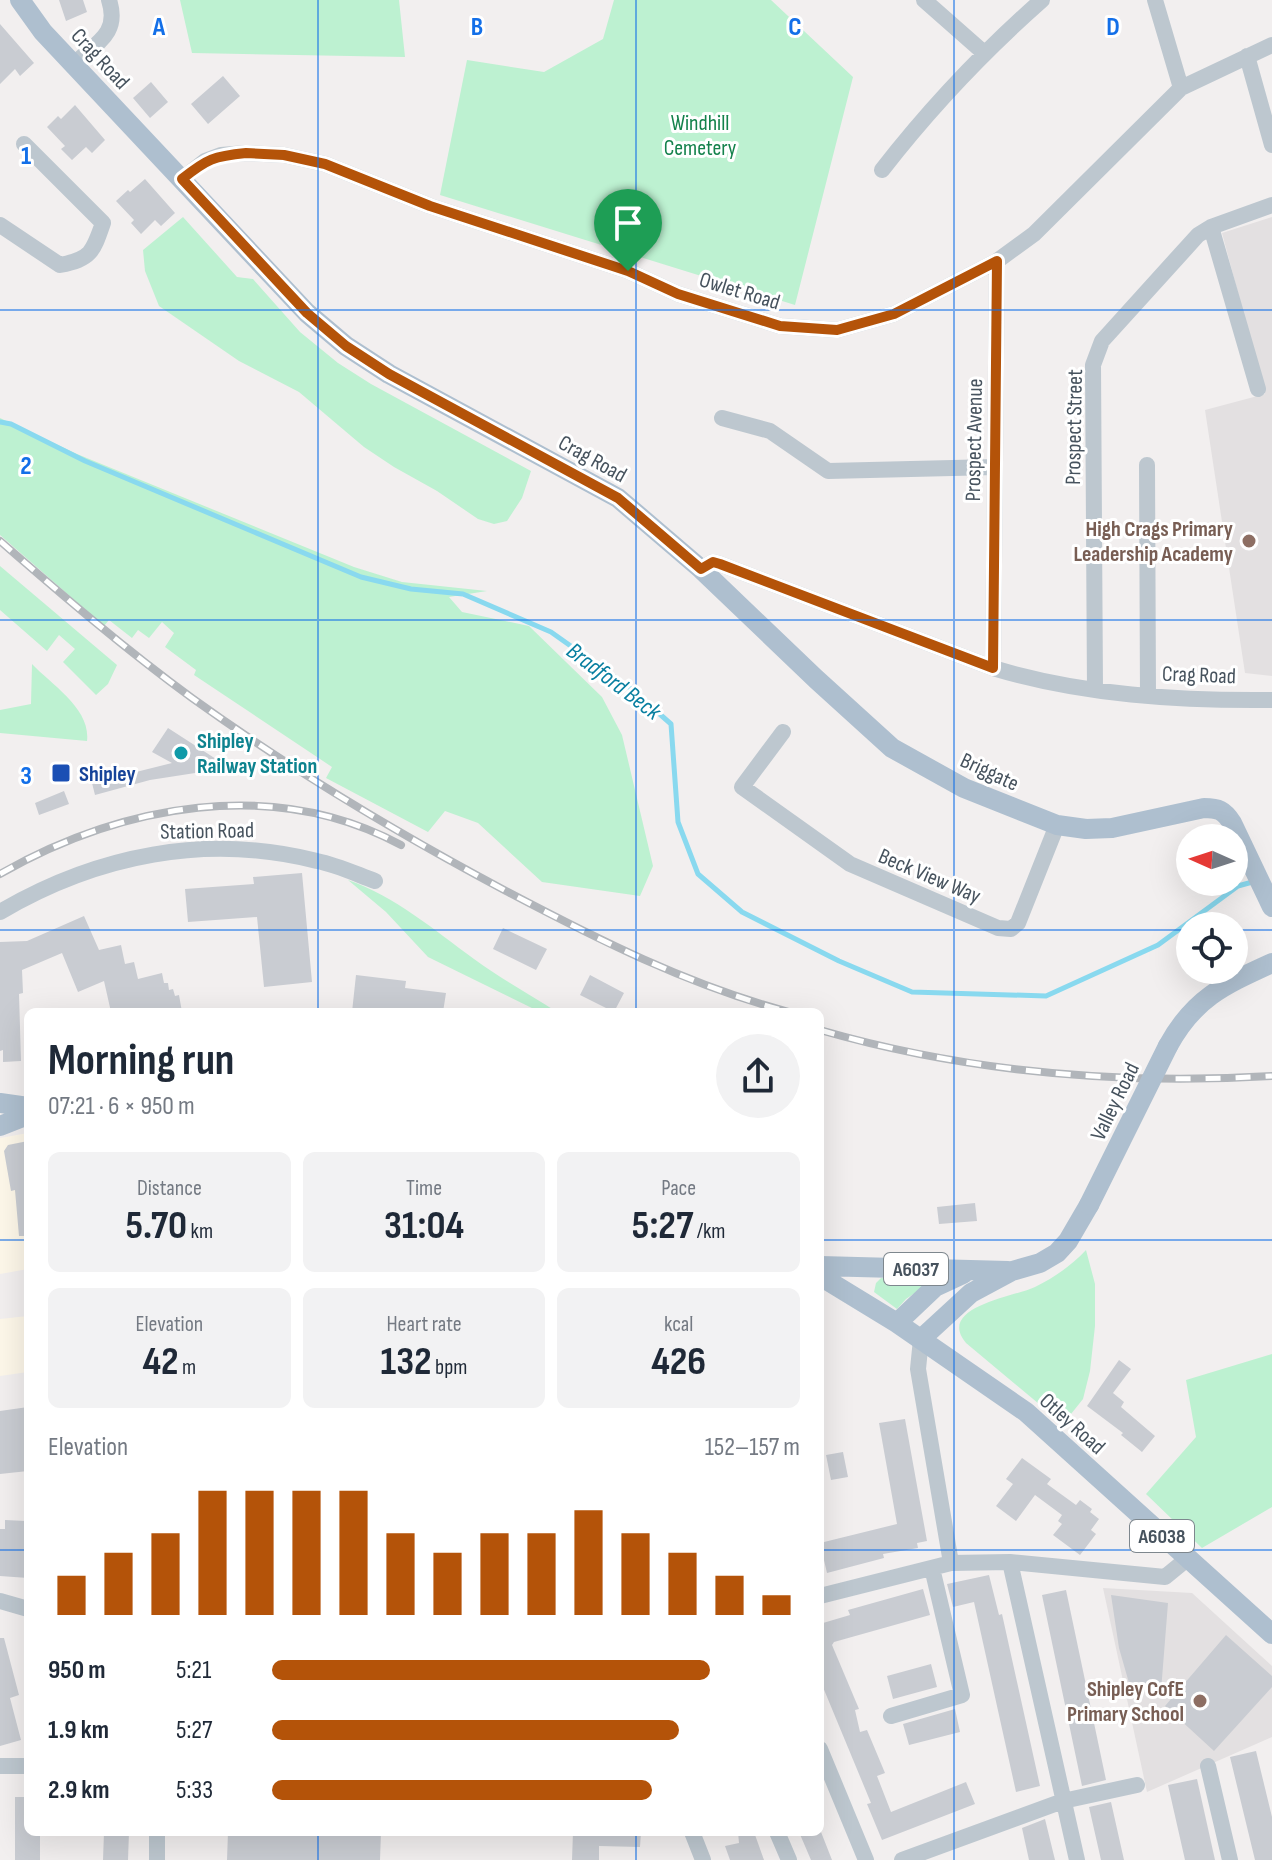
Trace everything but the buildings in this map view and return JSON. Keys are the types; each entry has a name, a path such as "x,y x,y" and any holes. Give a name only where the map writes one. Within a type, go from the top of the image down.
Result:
{"main road":[{"name":"Crag Road","path":"20,0 43,32 307,313 346,346 389,374 618,498 701,569"},
{"name":"Briggate","path":"701,569 854,716 892,748 964,788 1057,825 1112,828 1204,808 1217,808 1232,823 1269,900"},
{"name":"Valley Road","path":"921,1339 958,1302 1012,1271 1040,1263 1057,1253 1068,1241 1089,1205 1168,1046 1193,1008 1215,991 1272,963"},
{"path":"0,1103 24,1106"},
{"path":"0,1126 24,1117"},
{"name":"Valley Road","path":"824,1266 1012,1271"},
{"name":"Valley Road","path":"897,1323 935,1287 974,1270"},
{"name":"Otley Road","path":"824,1278 897,1323 1026,1412 1272,1634"}],"street":[{"path":"74,64 108,32 113,23 109,0"},
{"path":"924,0 983,52"},
{"path":"882,170 916,126 983,52 1042,0"},
{"path":"1155,0 1181,88"},
{"name":"Owlet Road","path":"182,179 205,161 221,155 284,155 325,164 430,206 628,271 678,294 780,326 837,330 894,314 997,261 1034,234 1181,88 1272,45"},
{"path":"1247,56 1272,145"},
{"path":"0,225 60,265 80,261 93,251 103,223 24,144"},
{"name":"Prospect Street","path":"1095,689 1093,365 1102,341 1198,235 1211,227 1272,205"},
{"path":"1211,227 1258,389"},
{"name":"Prospect Avenue","path":"993,668 997,261"},
{"path":"722,418 770,431 828,471 994,467"},
{"path":"1147,465 1148,696"},
{"name":"Crag Road","path":"701,569 713,562 720,564 1031,680 1148,696 1272,700"},
{"name":"Beck View Way","path":"783,732 742,787 850,864 998,928 1011,929 1018,923 1057,825"},
{"name":"Station Road","path":"0,912 69,877 144,854 177,849 262,851 314,860 375,881"},
{"path":"921,1339 918,1369 951,1563"},
{"path":"824,1595 951,1563 1010,1562 1165,1577 1187,1559"},
{"path":"1010,1562 1077,1860"},
{"path":"891,1716 962,1695 932,1568"},
{"path":"0,1601 24,1608"},
{"path":"824,1758 866,1860"},
{"path":"0,1766 24,1766"},
{"path":"1208,1766 1230,1860"},
{"path":"902,1860 1063,1801 1137,1785"},
{"path":"157,1836 157,1860"},
{"path":"694,1836 703,1860"},
{"path":"779,1836 789,1860"}],"shaded area":[{"name":"High Crags Primary Leadership Academy","path":"1272,217 1272,676 1245,673 1205,410 1265,394 1222,233"},
{"path":"24,1134 24,1270 0,1274 0,1138"},
{"path":"24,1316 24,1373 0,1376 0,1319"},
{"name":"Shipley CofE Primary School","path":"1103,1588 1192,1593 1272,1666 1272,1737 1147,1792"}],"green space":[{"path":"180,0 399,0 405,57 192,53"},
{"name":"Windhill Cemetery","path":"614,0 771,0 853,77 795,305 440,195 467,60 544,72 603,39"},
{"path":"183,217 237,277 253,279 300,332 338,363 531,471 522,498 507,521 494,524 478,519 364,447 299,392 239,361 159,306 145,271 143,250"},
{"path":"0,418 77,454 354,567 402,582 487,591 449,597 462,612 529,626 602,697 622,735 653,866 640,896 542,882 478,823 445,811 428,832 326,778 332,767 194,675 196,670 165,647 174,633 162,622 149,638 138,630 132,638 109,620 104,626 0,535"},
{"path":"0,566 117,665 108,684 96,695 63,662 75,649 59,635 47,651 0,610"},
{"path":"32,664 77,708 87,729 87,741 0,733 0,710 31,704"},
{"path":"348,880 398,905 484,966 551,1008 532,1008 428,957 386,912"},
{"path":"1086,1250 1095,1284 1095,1326 1090,1371 1083,1399 1063,1424 966,1343 959,1331 961,1320 969,1312 1042,1283 1069,1266"},
{"path":"881,1278 937,1278 897,1309 874,1292"},
{"path":"1272,1354 1272,1507 1202,1548 1146,1494 1196,1437 1186,1380"}],"waterway":[{"name":"Bradford Beck","path":"0,422 11,424 85,461 361,577 411,589 463,594 551,632 630,688 671,724 678,822 698,874 742,912 839,961 912,992 1046,996 1158,945 1238,886 1256,881"}],"railway":[{"path":"0,541 118,641 192,698 385,823 506,891 609,943 679,975 776,1008"},
{"path":"0,874 47,850 96,831 146,816 198,808 250,806 301,811 352,824 401,845"},
{"path":"824,1031 931,1056 1044,1072 1158,1079 1272,1076"}],"place":[{"name":"High Crags Primary Leadership Academy","path":"1249,541"},
{"name":"Shipley Railway Station","path":"181,753"},
{"name":"Shipley","path":"61,773"},
{"name":"Shipley CofE Primary School","path":"1200,1701"}],"route":[{"path":"221,155 284,155 325,164 430,206 628,271 678,294 780,326 837,330 894,314 997,261 993,668 720,564 713,562 701,569 618,498 389,374 346,346 307,313 182,179 205,161 221,155"}]}
